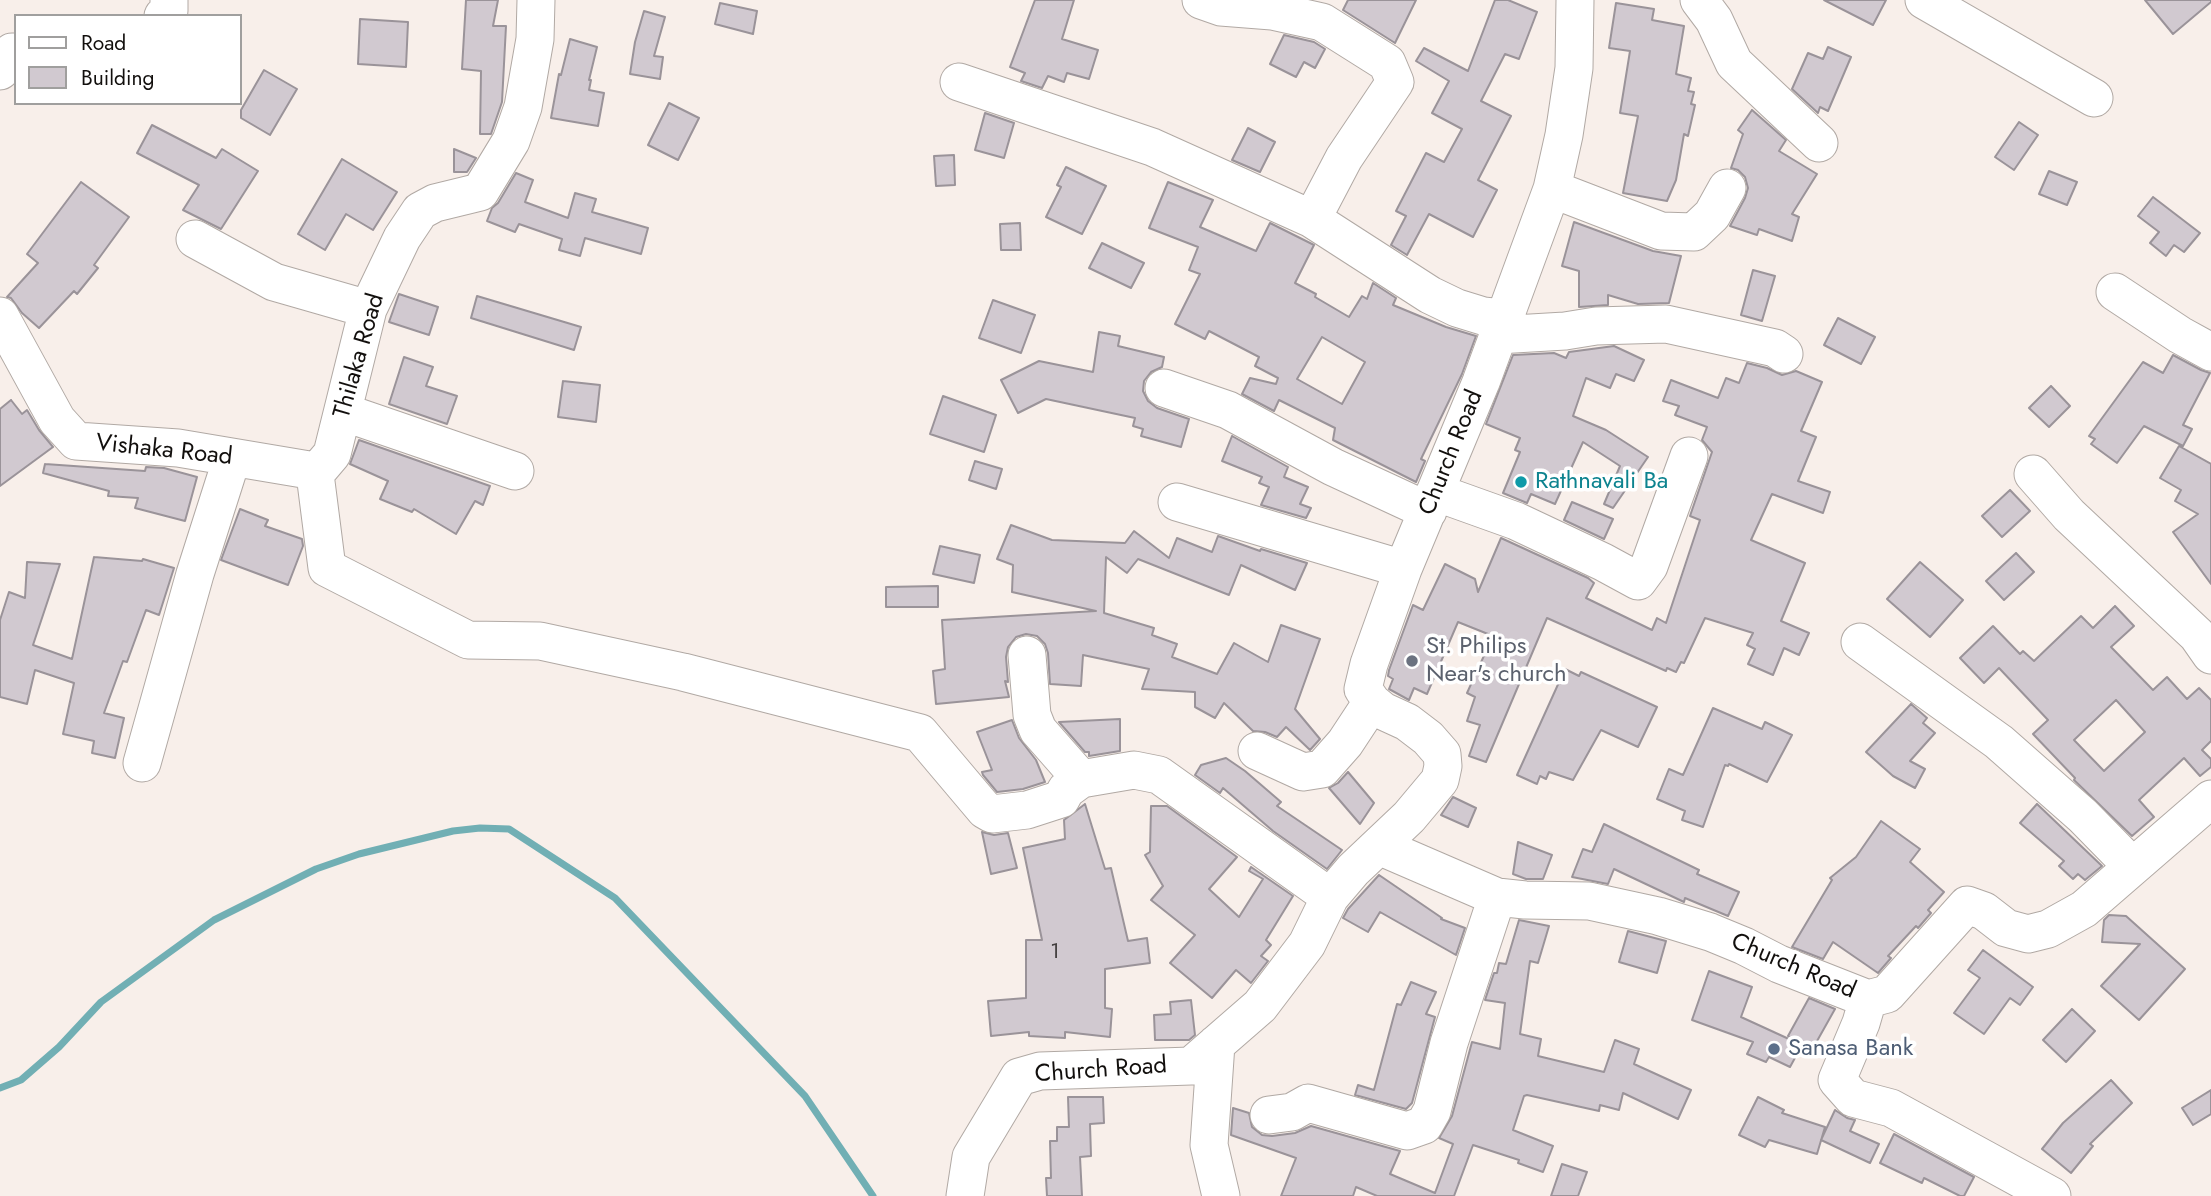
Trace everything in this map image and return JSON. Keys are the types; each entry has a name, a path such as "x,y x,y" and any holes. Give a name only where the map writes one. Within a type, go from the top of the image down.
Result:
{"street":[{"name":"Thilaka Road","path":"315,472 332,454 368,309 402,238 420,211 435,203 480,192 511,141 523,107 535,39 536,0"},
{"path":"1201,0 1221,7 1272,11 1322,22 1387,63 1395,82 1344,158 1312,219"},
{"name":"Church Road","path":"965,1196 971,1157 1019,1077 1040,1071 1191,1066 1260,1006 1307,944 1330,897 1409,817 1440,780 1442,754 1428,738 1407,722 1383,711 1372,702 1363,689 1368,664 1431,501 1481,382 1552,189 1564,135 1574,68 1575,0"},
{"path":"1699,0 1714,20 1734,63 1819,143"},
{"path":"1924,0 2094,98"},
{"path":"0,71 14,52"},
{"path":"959,82 1152,147 1312,219 1430,295 1457,308 1483,316 1500,326 1565,331 1596,326 1666,324 1774,348 1784,354"},
{"path":"1552,189 1661,231 1694,232 1712,215 1727,188"},
{"path":"195,239 274,282 368,309"},
{"path":"2115,292 2180,335 2209,348"},
{"name":"Vishaka Road","path":"0,316 57,420 76,441 178,448 315,472"},
{"path":"1164,388 1228,410 1333,467 1431,501 1516,521 1638,581 1649,566 1689,456"},
{"path":"343,412 515,471"},
{"path":"142,763 195,574 232,458"},
{"path":"315,472 327,568 468,640 540,642 683,673 920,733 985,810 992,814 1027,810 1061,799 1066,790 1081,779 1134,770 1159,775 1330,897"},
{"path":"2034,474 2069,515 2197,635 2211,655"},
{"path":"1177,502 1404,569"},
{"path":"1860,642 1998,742 2083,816 2132,866"},
{"path":"1027,655 1032,715 1038,730 1081,779"},
{"path":"1257,751 1303,772 1322,769 1345,743 1372,702"},
{"name":"Church Road","path":"1379,846 1497,897 1589,901 1658,916 1733,941 1779,964 1868,999 1887,994 1967,905 1984,911 2006,928 2028,934 2048,929 2084,909 2211,799"},
{"path":"1269,1115 1292,1112 1308,1103 1406,1131 1424,1125 1432,1111 1449,1043 1497,897"},
{"path":"1868,999 1837,1080 1853,1098 1891,1108 2008,1185 2052,1196"},
{"path":"1216,1044 1209,1145 1222,1196"}],"building":[{"path":"466,0 498,0 493,26 506,26 502,102 491,134 480,134 481,71 462,69"},
{"path":"1035,0 1074,0 1062,39 1098,50 1089,79 1067,73 1064,82 1048,76 1042,88 1021,81 1025,73 1010,67"},
{"path":"1348,0 1416,0 1395,43 1343,10"},
{"path":"1495,0 1508,0 1537,12 1519,59 1505,54 1481,101 1511,116 1478,180 1497,190 1473,237 1429,214 1407,255 1391,245 1406,216 1396,211 1426,153 1444,162 1462,129 1432,113 1449,81 1416,61 1424,48 1468,71"},
{"path":"1824,0 1886,0 1873,25"},
{"path":"2145,0 2211,0 2211,2 2173,34"},
{"path":"720,3 757,11 753,34 715,24"},
{"path":"1616,3 1654,9 1652,20 1684,26 1676,74 1691,78 1688,91 1694,92 1691,104 1695,105 1688,136 1684,134 1676,180 1667,201 1623,193 1638,116 1620,113 1630,51 1609,48"},
{"path":"644,11 665,17 654,56 663,57 660,79 630,74"},
{"path":"360,19 408,22 406,67 358,64"},
{"path":"1284,35 1314,42 1325,49 1315,68 1304,62 1296,77 1270,64"},
{"path":"570,39 597,47 589,90 604,93 598,126 551,118 559,74 561,75"},
{"path":"1828,47 1851,57 1828,111 1820,107 1818,113 1792,89 1808,53 1823,59"},
{"path":"264,70 297,89 270,135 241,118 241,110"},
{"path":"669,103 699,118 678,160 648,145"},
{"path":"1752,110 1786,140 1779,151 1817,174 1792,214 1799,217 1792,241 1759,229 1757,235 1730,226 1748,188 1745,177 1738,170 1731,168 1743,134 1738,130"},
{"path":"985,113 1014,123 1004,158 975,150"},
{"path":"2019,122 2038,135 2014,170 1995,157"},
{"path":"152,125 216,158 222,149 258,171 221,229 183,210 199,185 137,153"},
{"path":"1248,128 1275,142 1260,172 1232,160"},
{"path":"454,149 476,158 467,172 454,172"},
{"path":"954,155 955,185 936,186 934,156"},
{"path":"342,159 397,192 373,230 346,214 325,250 298,234"},
{"path":"1066,167 1106,186 1082,234 1046,217 1061,187 1057,185"},
{"path":"2049,171 2077,182 2067,205 2039,194"},
{"path":"516,173 533,180 525,202 568,218 575,193 596,199 592,212 648,228 641,254 585,238 580,256 559,250 562,239 519,224 515,232 487,221 492,208 498,203"},
{"path":"81,182 129,217 94,265 98,268 77,294 74,291 39,328 7,297 38,263 27,254"},
{"path":"1168,182 1213,200 1200,227 1256,251 1270,223 1314,245 1295,283 1349,317 1362,296 1367,299 1373,283 1396,298 1393,305 1476,336 1462,374 1421,459 1425,461 1416,482 1333,440 1335,428 1279,400 1274,411 1242,394 1250,378 1276,384 1278,378 1255,366 1259,357 1209,331 1205,339 1175,324 1200,274 1189,270 1198,247 1149,228","holes":["1322,337 1365,362 1342,404 1297,379"]},
{"path":"2153,197 2200,233 2184,252 2174,245 2166,256 2150,243 2159,232 2138,216"},
{"path":"1574,222 1653,251 1681,256 1669,303 1638,304 1608,295 1608,305 1579,307 1579,271 1562,266"},
{"path":"1020,223 1021,250 1001,250 1000,224"},
{"path":"1102,243 1144,263 1131,288 1089,268"},
{"path":"1753,270 1775,276 1762,321 1741,315"},
{"path":"399,294 438,307 429,335 389,322"},
{"path":"477,296 581,327 574,350 471,318"},
{"path":"993,300 1035,315 1021,353 979,338"},
{"path":"1838,318 1875,337 1861,364 1824,345"},
{"path":"1099,332 1120,336 1118,346 1164,357 1162,367 1151,372 1144,381 1143,391 1148,401 1157,408 1189,419 1181,447 1141,436 1143,429 1133,426 1135,418 1046,399 1018,413 1001,380 1039,361 1093,372"},
{"path":"1614,346 1644,360 1634,381 1616,374 1610,388 1586,378 1573,416 1606,430 1648,457 1613,508 1604,504 1620,466 1583,442 1555,504 1531,494 1527,503 1503,493 1520,452 1515,450 1520,438 1486,424 1513,355 1554,353 1566,358 1569,352"},
{"path":"2173,355 2210,373 2183,425 2192,429 2183,446 2144,426 2117,463 2091,444 2095,439 2089,436 2143,362 2163,373"},
{"path":"404,357 433,367 426,386 457,396 447,424 389,404"},
{"path":"1747,363 1782,375 1796,371 1822,382 1801,431 1816,437 1798,481 1830,492 1823,513 1772,494 1751,540 1805,563 1781,621 1809,633 1799,655 1784,648 1773,675 1748,664 1755,649 1747,645 1753,633 1705,618 1684,663 1681,662 1676,672 1667,668 1666,671 1547,618 1486,762 1469,756 1480,725 1467,721 1475,697 1467,693 1493,636 1458,622 1427,694 1414,688 1409,700 1389,689 1393,679 1388,676 1389,670 1413,605 1423,610 1445,564 1475,579 1478,592 1501,538 1588,578 1594,583 1586,598 1652,630 1657,618 1666,623 1700,520 1690,516 1712,452 1702,440 1707,427 1675,415 1679,406 1663,401 1671,380 1718,398 1726,378 1739,383"},
{"path":"563,381 600,385 596,422 558,417"},
{"path":"2051,386 2070,406 2049,427 2029,408"},
{"path":"943,396 996,415 984,452 930,434"},
{"path":"11,400 22,414 27,410 53,447 0,486 0,409"},
{"path":"1232,436 1288,467 1284,477 1308,487 1300,504 1311,508 1306,518 1261,505 1269,487 1259,483 1262,477 1222,461"},
{"path":"359,440 490,486 483,505 475,501 456,534 414,509 412,512 380,499 388,481 350,464"},
{"path":"2179,446 2211,464 2211,584 2173,532 2198,514 2175,501 2181,490 2160,478"},
{"path":"975,461 1002,469 996,489 969,480"},
{"path":"45,464 145,471 146,467 164,468 197,477 185,521 135,508 138,498 108,496 109,491 43,473"},
{"path":"2010,490 2030,511 2002,537 1982,516"},
{"path":"1572,502 1613,519 1604,539 1564,520"},
{"path":"240,509 268,520 265,526 302,539 303,546 288,585 221,560"},
{"path":"1011,525 1052,540 1125,543 1134,531 1169,558 1177,538 1212,552 1218,536 1260,551 1261,549 1307,563 1295,590 1241,565 1229,595 1138,559 1127,573 1106,557 1104,613 1154,628 1152,635 1177,644 1172,657 1217,674 1234,643 1268,662 1281,625 1320,639 1295,709 1320,739 1310,750 1286,727 1277,737 1253,731 1224,703 1215,718 1195,707 1195,692 1142,689 1149,669 1083,655 1081,686 1050,684 1045,644 1037,636 1026,634 1016,637 1008,647 1008,682 1005,681 1009,697 936,704 933,671 945,669 942,620 1096,611 1012,592 1013,565 997,559"},
{"path":"940,546 980,555 974,583 933,574"},
{"path":"2016,553 2034,572 2004,600 1986,581"},
{"path":"94,557 143,559 174,568 159,615 146,610 104,713 124,718 115,758 92,753 94,741 63,734 74,683 35,670 27,704 0,697 0,620 9,592 25,598 27,562 60,564 33,645 72,659"},
{"path":"1920,562 1963,600 1930,637 1887,599"},
{"path":"938,586 938,607 886,607 886,587"},
{"path":"2115,606 2134,626 2111,647 2153,690 2167,677 2187,699 2199,688 2211,700 2211,741 2202,750 2211,759 2211,767 2200,776 2184,758 2139,800 2154,817 2132,836 2074,780 2033,734 2048,720 1999,668 1984,683 1960,658 1993,626 2020,654 2023,651 2034,661 2081,616 2093,628","holes":["2116,700 2145,732 2104,771 2074,740"]},
{"path":"1565,669 1579,676 1581,672 1657,707 1638,747 1601,730 1573,780 1549,772 1546,779 1540,776 1537,784 1517,775"},
{"path":"1911,704 1927,718 1923,723 1935,733 1910,761 1925,769 1915,788 1893,776 1866,752"},
{"path":"1713,708 1762,729 1765,722 1792,735 1767,782 1729,764 1725,765 1703,827 1682,820 1685,811 1657,799 1669,769 1683,775"},
{"path":"1120,719 1120,751 1089,756 1089,752 1085,752 1059,722"},
{"path":"1012,720 1019,738 1036,760 1045,782 1023,789 997,792 982,772 992,770 977,732"},
{"path":"1226,758 1281,802 1277,806 1342,850 1327,869 1273,831 1223,788 1220,793 1195,775 1201,765"},
{"path":"1348,772 1374,803 1360,824 1329,788"},
{"path":"1453,797 1476,808 1468,827 1441,815"},
{"path":"1085,804 1105,869 1111,868 1128,941 1147,938 1150,963 1105,969 1105,1008 1112,1009 1110,1037 1065,1032 1065,1038 1029,1036 1029,1032 991,1036 988,1001 1026,998 1026,940 1042,940 1023,848 1065,839 1064,820"},
{"path":"2037,804 2102,866 2085,880 2078,874 2073,879 2059,866 2064,861 2020,823"},
{"path":"1151,806 1167,806 1237,857 1209,889 1239,917 1263,879 1249,871 1251,867 1293,896 1266,940 1271,945 1261,956 1268,961 1251,983 1236,970 1212,998 1170,963 1195,935 1151,900 1163,886 1145,855 1150,852"},
{"path":"1881,821 1920,849 1910,862 1944,892 1928,910 1931,913 1888,956 1891,958 1878,973 1833,942 1823,959 1792,947 1832,880 1830,878 1856,857"},
{"path":"1604,824 1699,870 1697,874 1739,892 1728,916 1685,898 1684,902 1614,869 1608,884 1572,877 1583,849 1592,852"},
{"path":"982,832 994,835 1008,833 1017,868 991,874"},
{"path":"1518,842 1552,855 1543,879 1526,879 1513,874"},
{"path":"1379,875 1441,919 1465,928 1456,955 1380,912 1368,932 1343,918"},
{"path":"2109,915 2126,916 2185,969 2139,1020 2101,986 2140,944 2102,942 2104,920"},
{"path":"1519,920 1549,926 1538,963 1530,961 1520,1034 1541,1039 1538,1056 1604,1072 1615,1040 1639,1049 1634,1064 1691,1090 1678,1119 1623,1093 1619,1110 1600,1105 1599,1111 1527,1095 1524,1096 1513,1130 1553,1146 1543,1172 1518,1163 1519,1160 1473,1145 1454,1196 1377,1196 1356,1187 1353,1196 1281,1196 1296,1158 1231,1135 1233,1108 1249,1113 1252,1127 1262,1135 1295,1133 1311,1126 1400,1151 1390,1174 1435,1193 1453,1144 1439,1138 1452,1116 1472,1042 1500,1049 1505,1003 1485,1000 1499,963 1506,964"},
{"path":"1628,931 1666,941 1657,973 1619,962"},
{"path":"1983,950 2033,987 2020,1005 2010,998 1984,1034 1954,1013 1980,978 1968,970"},
{"path":"1709,971 1752,987 1741,1017 1802,1045 1790,1067 1769,1057 1766,1062 1747,1054 1753,1042 1692,1020"},
{"path":"1411,982 1436,992 1426,1014 1435,1017 1412,1103 1406,1109 1355,1095 1358,1085 1374,1090 1397,1004 1401,1005"},
{"path":"1809,998 1835,1009 1812,1050 1788,1036"},
{"path":"1191,1000 1195,1035 1189,1040 1155,1040 1154,1015 1171,1014 1170,1002"},
{"path":"2072,1009 2095,1031 2066,1062 2043,1040"},
{"path":"2111,1080 2132,1103 2090,1144 2093,1146 2071,1173 2042,1149 2063,1123"},
{"path":"2211,1090 2211,1114 2193,1125 2182,1108"},
{"path":"1068,1097 1103,1097 1104,1123 1090,1124 1091,1156 1080,1157 1082,1196 1047,1196 1046,1178 1051,1178 1050,1141 1057,1141 1057,1127 1069,1127"},
{"path":"1758,1097 1784,1110 1782,1113 1825,1127 1817,1154 1769,1140 1765,1147 1739,1135"},
{"path":"1835,1110 1855,1120 1850,1131 1879,1144 1870,1163 1821,1140"},
{"path":"1894,1134 1974,1177 1964,1196 1924,1178 1922,1183 1880,1163"},
{"path":"1562,1164 1587,1172 1578,1196 1551,1196"}],"waterway":[{"path":"0,1088 21,1080 59,1047 101,1002 214,920 316,869 359,854 453,831 509,829 615,898 805,1096 873,1196"}],"place":[{"name":"Rathnavali Ba","path":"1521,482"},
{"name":"St. Philips Near's church","path":"1412,661"},
{"name":"Sanasa Bank","path":"1774,1049"}]}
